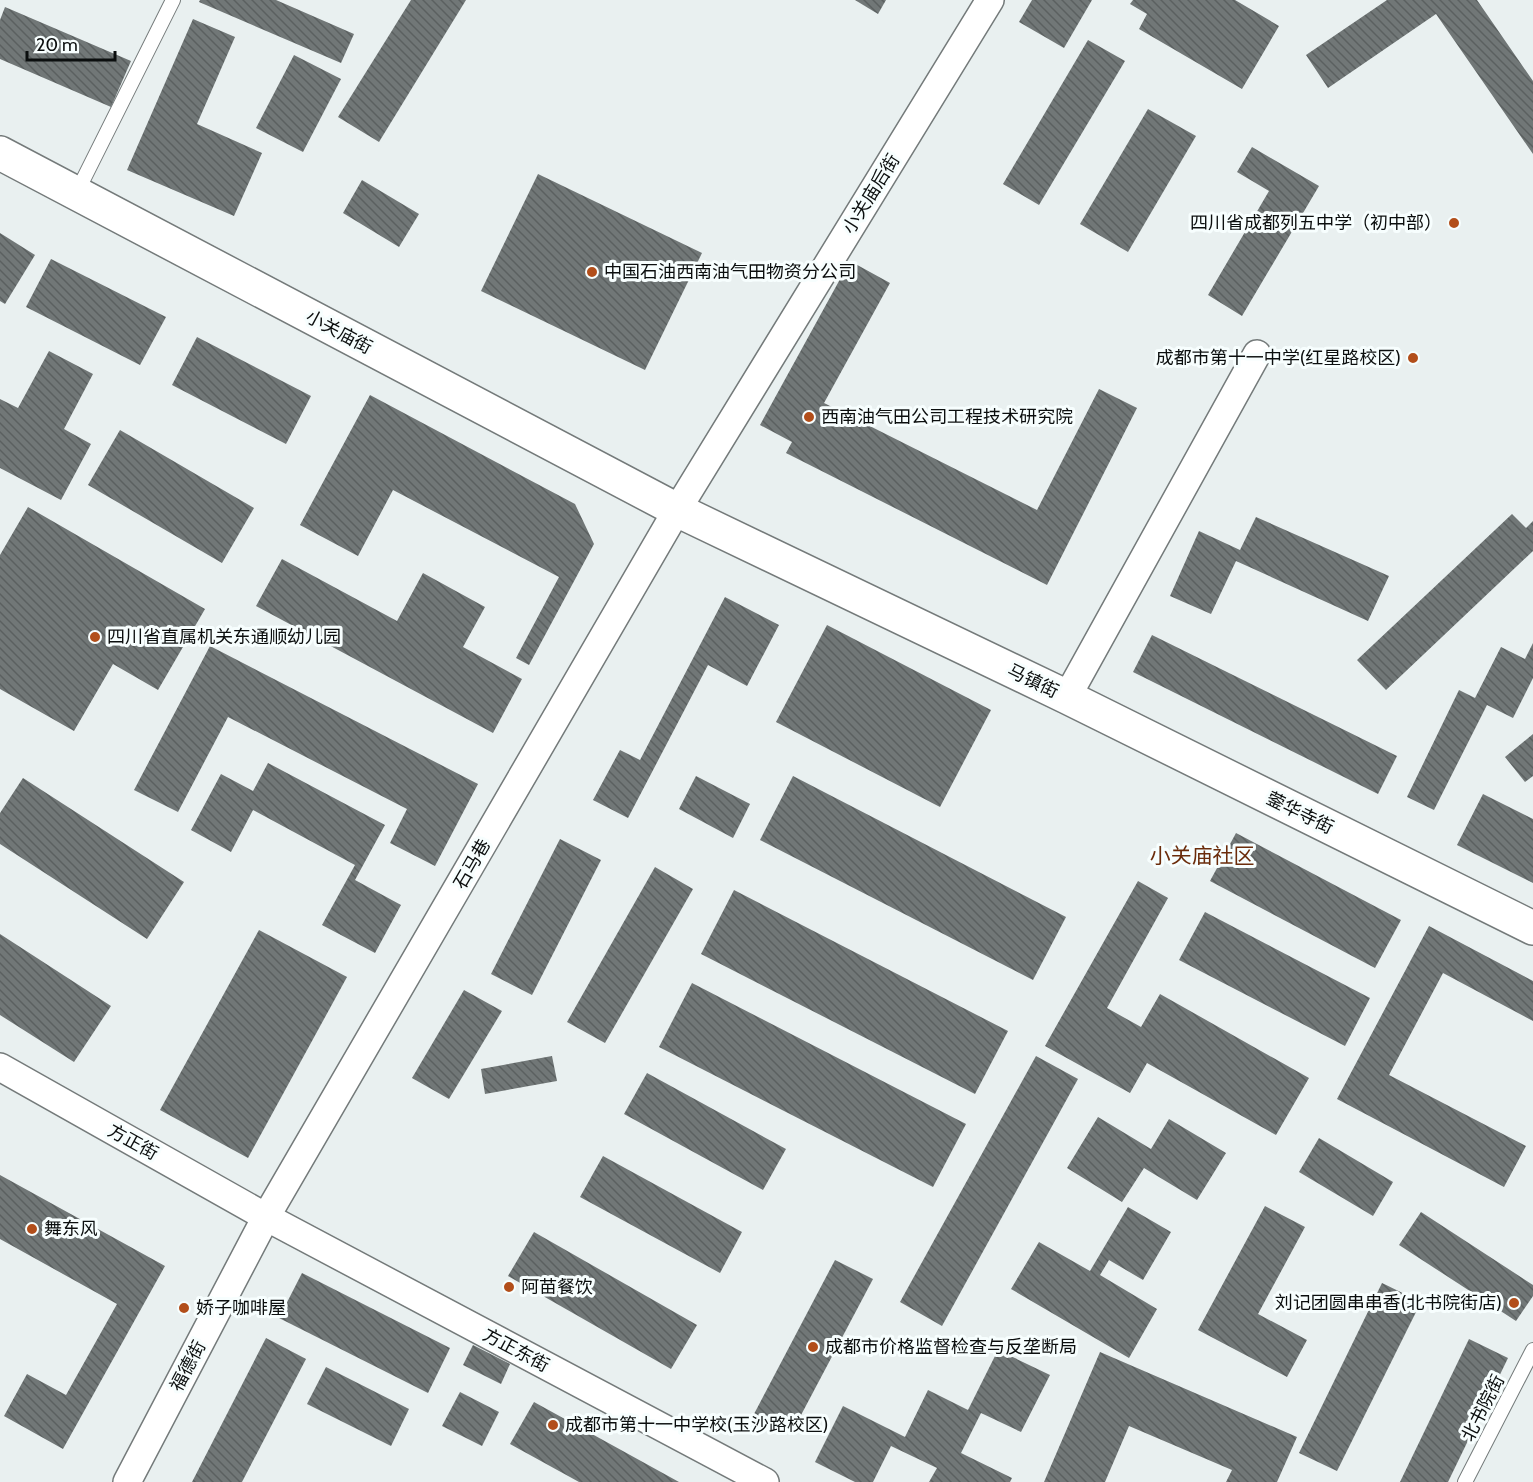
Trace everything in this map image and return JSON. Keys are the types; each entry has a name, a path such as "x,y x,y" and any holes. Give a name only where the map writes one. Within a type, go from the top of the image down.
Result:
{"street":[{"name":"小关庙后街","path":"677,510 990,0"},
{"name":"小关庙街","path":"0,153 677,510"},
{"name":"马镇街","path":"677,510 1067,697 1257,354"},
{"name":"石马巷","path":"266,1217 677,510"},
{"name":"蓥华寺街","path":"1067,697 1533,928"},
{"name":"方正街","path":"0,1067 266,1217"},
{"name":"福德街","path":"127,1482 266,1217"},
{"name":"方正东街","path":"266,1217 765,1482"}],"lane":[{"path":"76,194 173,0"},
{"name":"北书院街","path":"1465,1482 1533,1350"}],"building":[{"path":"200,0 276,0 354,34 341,63 199,2"},
{"path":"411,0 466,0 379,142 338,117"},
{"path":"855,0 886,0 878,14"},
{"path":"1032,0 1092,0 1064,48 1019,22"},
{"path":"1133,0 1235,0 1279,26 1242,89 1139,29 1147,14 1130,4"},
{"path":"1387,0 1477,0 1533,81 1533,154 1436,14 1328,88 1306,55"},
{"path":"5,7 131,61 111,107 0,59 0,20"},
{"path":"193,19 235,37 197,124 262,153 234,216 127,170"},
{"path":"1088,40 1125,61 1039,205 1003,184"},
{"path":"294,55 341,79 303,152 256,128"},
{"path":"1148,109 1196,136 1128,252 1080,224"},
{"path":"1252,147 1319,186 1242,316 1208,295 1269,191 1237,172"},
{"name":"中国石油西南油气田物资分公司","path":"538,174 702,253 645,370 481,291"},
{"path":"362,180 419,214 399,247 343,213"},
{"path":"0,233 35,255 5,304 0,301"},
{"path":"51,259 166,317 140,365 26,307"},
{"name":"西南油气田公司工程技术研究院","path":"850,261 890,283 824,403 1037,510 1099,389 1137,408 1047,585 786,453 792,442 760,425"},
{"path":"197,337 311,396 286,444 172,385"},
{"path":"49,351 93,374 64,429 91,444 61,500 0,468 0,399 18,408"},
{"path":"370,395 575,504 594,544 529,665 516,658 559,577 393,490 358,556 300,525"},
{"path":"120,430 254,508 222,563 88,485"},
{"name":"四川省直属机关东通顺幼儿园","path":"28,507 205,609 158,690 113,664 74,731 0,689 0,555"},
{"path":"1512,514 1526,528 1533,521 1533,551 1386,690 1357,660"},
{"path":"1256,517 1389,576 1368,621 1236,561 1211,614 1170,596 1199,531 1240,550"},
{"path":"282,559 397,621 423,573 485,607 463,647 522,679 493,733 256,606"},
{"path":"725,597 779,625 747,686 708,665 628,818 593,800 620,750 640,760"},
{"path":"827,625 991,710 940,807 776,722"},
{"path":"1152,635 1397,756 1378,794 1133,672"},
{"path":"1533,643 1533,678 1513,718 1487,705 1434,810 1407,797 1459,690 1475,698 1501,647 1525,659"},
{"path":"210,646 478,784 435,866 390,843 407,809 228,717 178,812 134,790"},
{"path":"1533,734 1533,776 1525,782 1505,757"},
{"path":"268,763 385,825 355,880 401,905 375,953 322,925 355,865 253,810 231,852 191,830 221,774 253,791"},
{"path":"696,776 750,804 733,838 679,809"},
{"path":"793,776 1066,917 1033,980 760,840"},
{"path":"23,778 184,882 147,939 0,844 0,813"},
{"path":"1483,794 1533,819 1533,883 1457,845"},
{"path":"1236,833 1401,920 1375,968 1210,881"},
{"path":"560,839 601,860 532,995 491,974"},
{"path":"655,867 693,889 605,1043 567,1022"},
{"path":"1138,881 1168,898 1107,1008 1141,1027 1160,994 1309,1078 1276,1135 1147,1063 1130,1093 1045,1046"},
{"path":"734,890 1008,1031 975,1094 701,954"},
{"path":"1205,912 1370,998 1345,1046 1179,960"},
{"path":"1429,926 1533,981 1533,1021 1443,973 1389,1075 1526,1146 1504,1187 1337,1099"},
{"path":"259,930 347,977 248,1158 160,1110"},
{"path":"0,934 111,1006 74,1062 0,1015"},
{"path":"692,983 966,1124 933,1187 659,1047"},
{"path":"464,990 502,1011 449,1099 412,1078"},
{"path":"552,1056 557,1081 485,1094 481,1069"},
{"path":"1036,1056 1078,1079 942,1326 900,1302"},
{"path":"647,1073 786,1149 763,1190 624,1114"},
{"path":"1098,1117 1151,1149 1169,1119 1226,1153 1197,1200 1144,1168 1122,1202 1067,1168"},
{"path":"1319,1138 1393,1182 1373,1216 1299,1172"},
{"path":"603,1156 742,1232 720,1273 580,1197"},
{"path":"0,1175 165,1266 63,1449 4,1416 27,1374 66,1395 117,1304 0,1239"},
{"path":"1265,1206 1305,1227 1258,1314 1307,1340 1287,1377 1198,1330"},
{"path":"1128,1207 1171,1232 1143,1280 1109,1260 1100,1275 1157,1309 1129,1358 1011,1289 1039,1242 1090,1271"},
{"path":"1421,1212 1533,1285 1533,1296 1516,1321 1399,1245"},
{"path":"534,1232 697,1325 671,1369 508,1276"},
{"name":"成都市价格监督检查与反垄断局","path":"835,1260 873,1279 791,1434 754,1414"},
{"path":"302,1273 450,1348 428,1393 279,1318"},
{"path":"1382,1283 1421,1302 1337,1471 1299,1453"},
{"path":"266,1338 306,1359 242,1482 192,1482"},
{"path":"1469,1339 1508,1358 1448,1482 1400,1482"},
{"path":"473,1345 510,1364 501,1384 463,1365"},
{"path":"998,1350 1050,1375 1021,1432 981,1413 961,1453 1012,1478 1010,1482 929,1482 937,1468 891,1446 873,1482 855,1482 815,1462 843,1406 905,1437 928,1390 968,1410"},
{"path":"1100,1352 1297,1437 1277,1482 1226,1482 1232,1470 1129,1426 1105,1482 1044,1482"},
{"path":"326,1367 409,1409 391,1446 307,1404"},
{"path":"460,1392 499,1412 482,1446 442,1426"},
{"path":"534,1402 679,1482 579,1482 510,1444"}],"place":[{"name":"四川省成都列五中学（初中部）","path":"1454,223"},
{"name":"中国石油西南油气田物资分公司","path":"592,272"},
{"name":"成都市第十一中学(红星路校区)","path":"1413,358"},
{"name":"西南油气田公司工程技术研究院","path":"809,417"},
{"name":"四川省直属机关东通顺幼儿园","path":"95,637"},
{"name":"舞东风","path":"32,1229"},
{"name":"阿苗餐饮","path":"509,1287"},
{"name":"刘记团圆串串香(北书院街店)","path":"1514,1303"},
{"name":"娇子咖啡屋","path":"184,1308"},
{"name":"成都市价格监督检查与反垄断局","path":"813,1347"},
{"name":"成都市第十一中学校(玉沙路校区)","path":"553,1425"}],"district":[{"name":"小关庙社区","path":"1202,856"}]}
